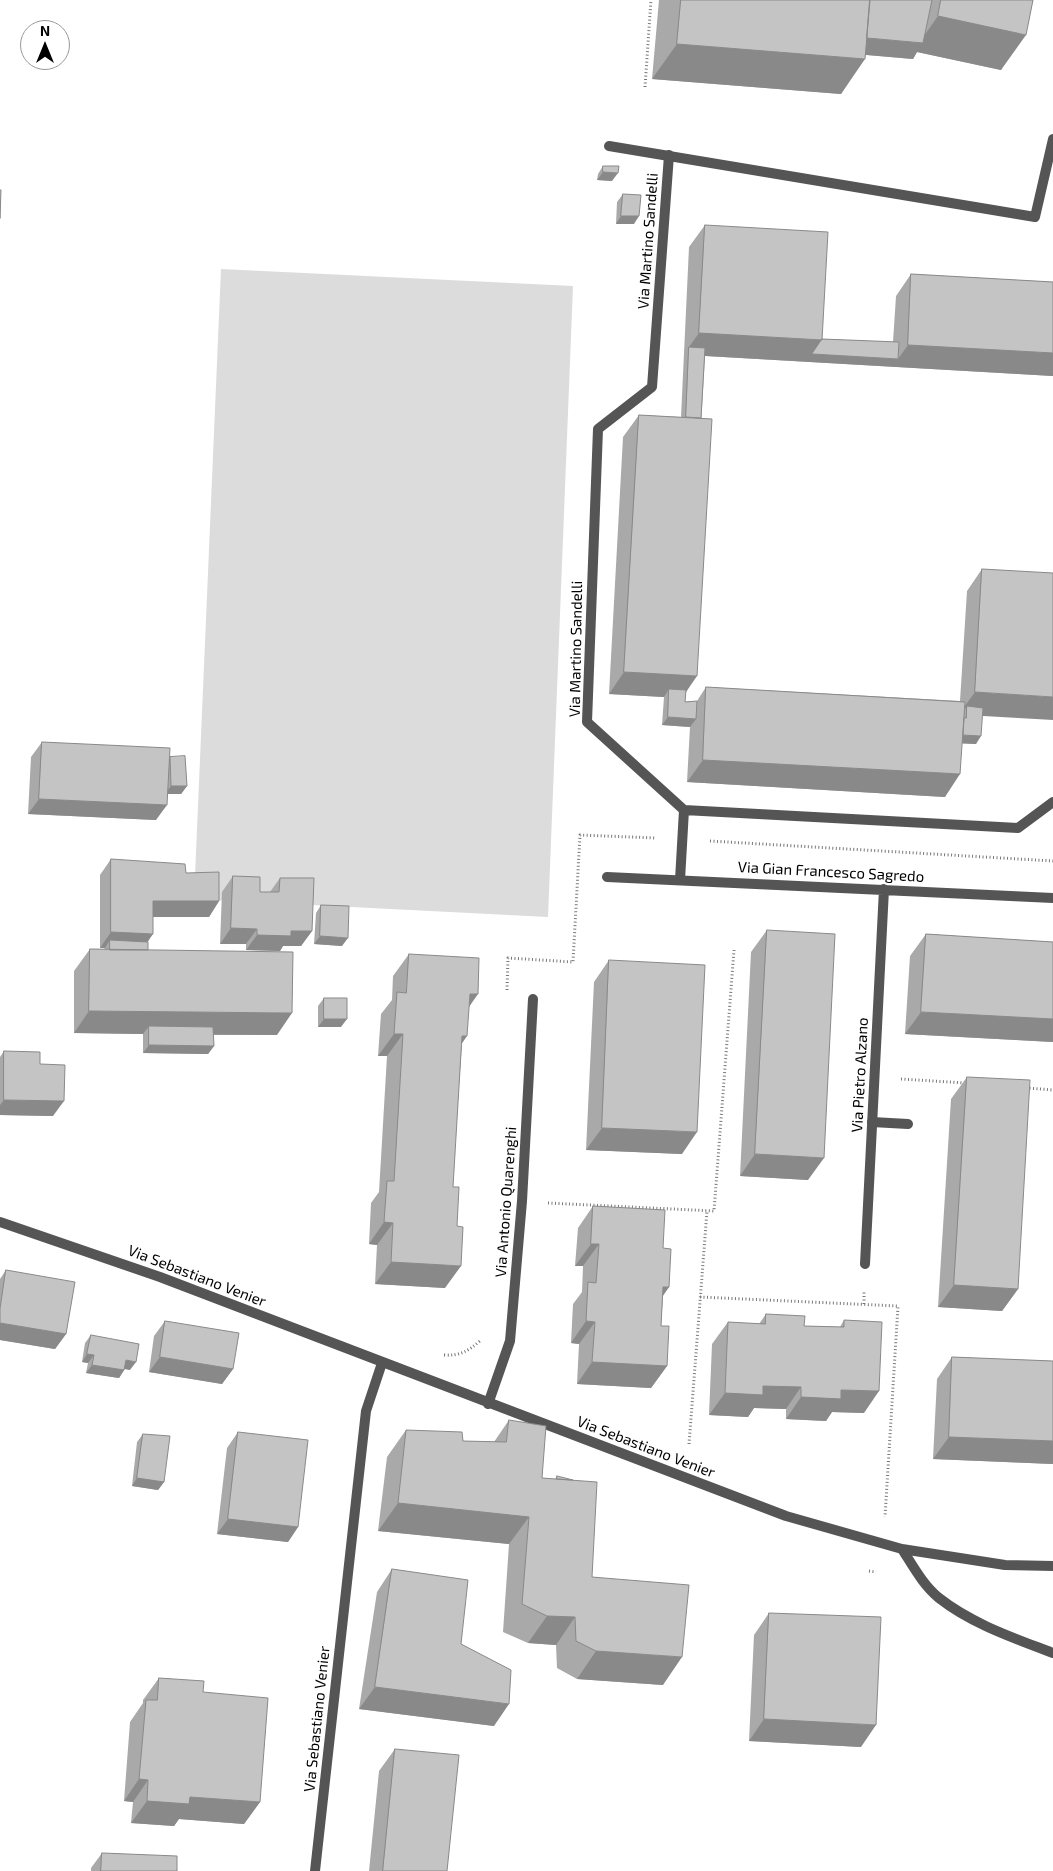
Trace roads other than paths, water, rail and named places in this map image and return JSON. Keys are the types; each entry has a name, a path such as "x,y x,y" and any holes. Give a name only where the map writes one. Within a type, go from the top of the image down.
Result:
{"street":[{"name":"Via Martino Sandelli","path":"609,146 1035,217 1053,139"},
{"name":"Via Martino Sandelli","path":"669,155 652,387 598,429 587,722 684,810"},
{"path":"680,880 684,810 1018,828 1053,802"},
{"name":"Via Gian Francesco Sagredo","path":"607,878 1053,898"},
{"name":"Via Pietro Alzano","path":"865,1264 884,889"},
{"name":"Via Antonio Quarenghi","path":"488,1404 510,1341 522,1201 533,999"},
{"path":"872,1122 908,1124"},
{"name":"Via Sebastiano Venier","path":"0,1222 160,1277 488,1404 786,1516 902,1549 1005,1564 1053,1566"},
{"name":"Via Sebastiano Venier","path":"315,1871 366,1411 382,1363"},
{"path":"902,1549 921,1579 938,1598 998,1633 1053,1653"}]}
